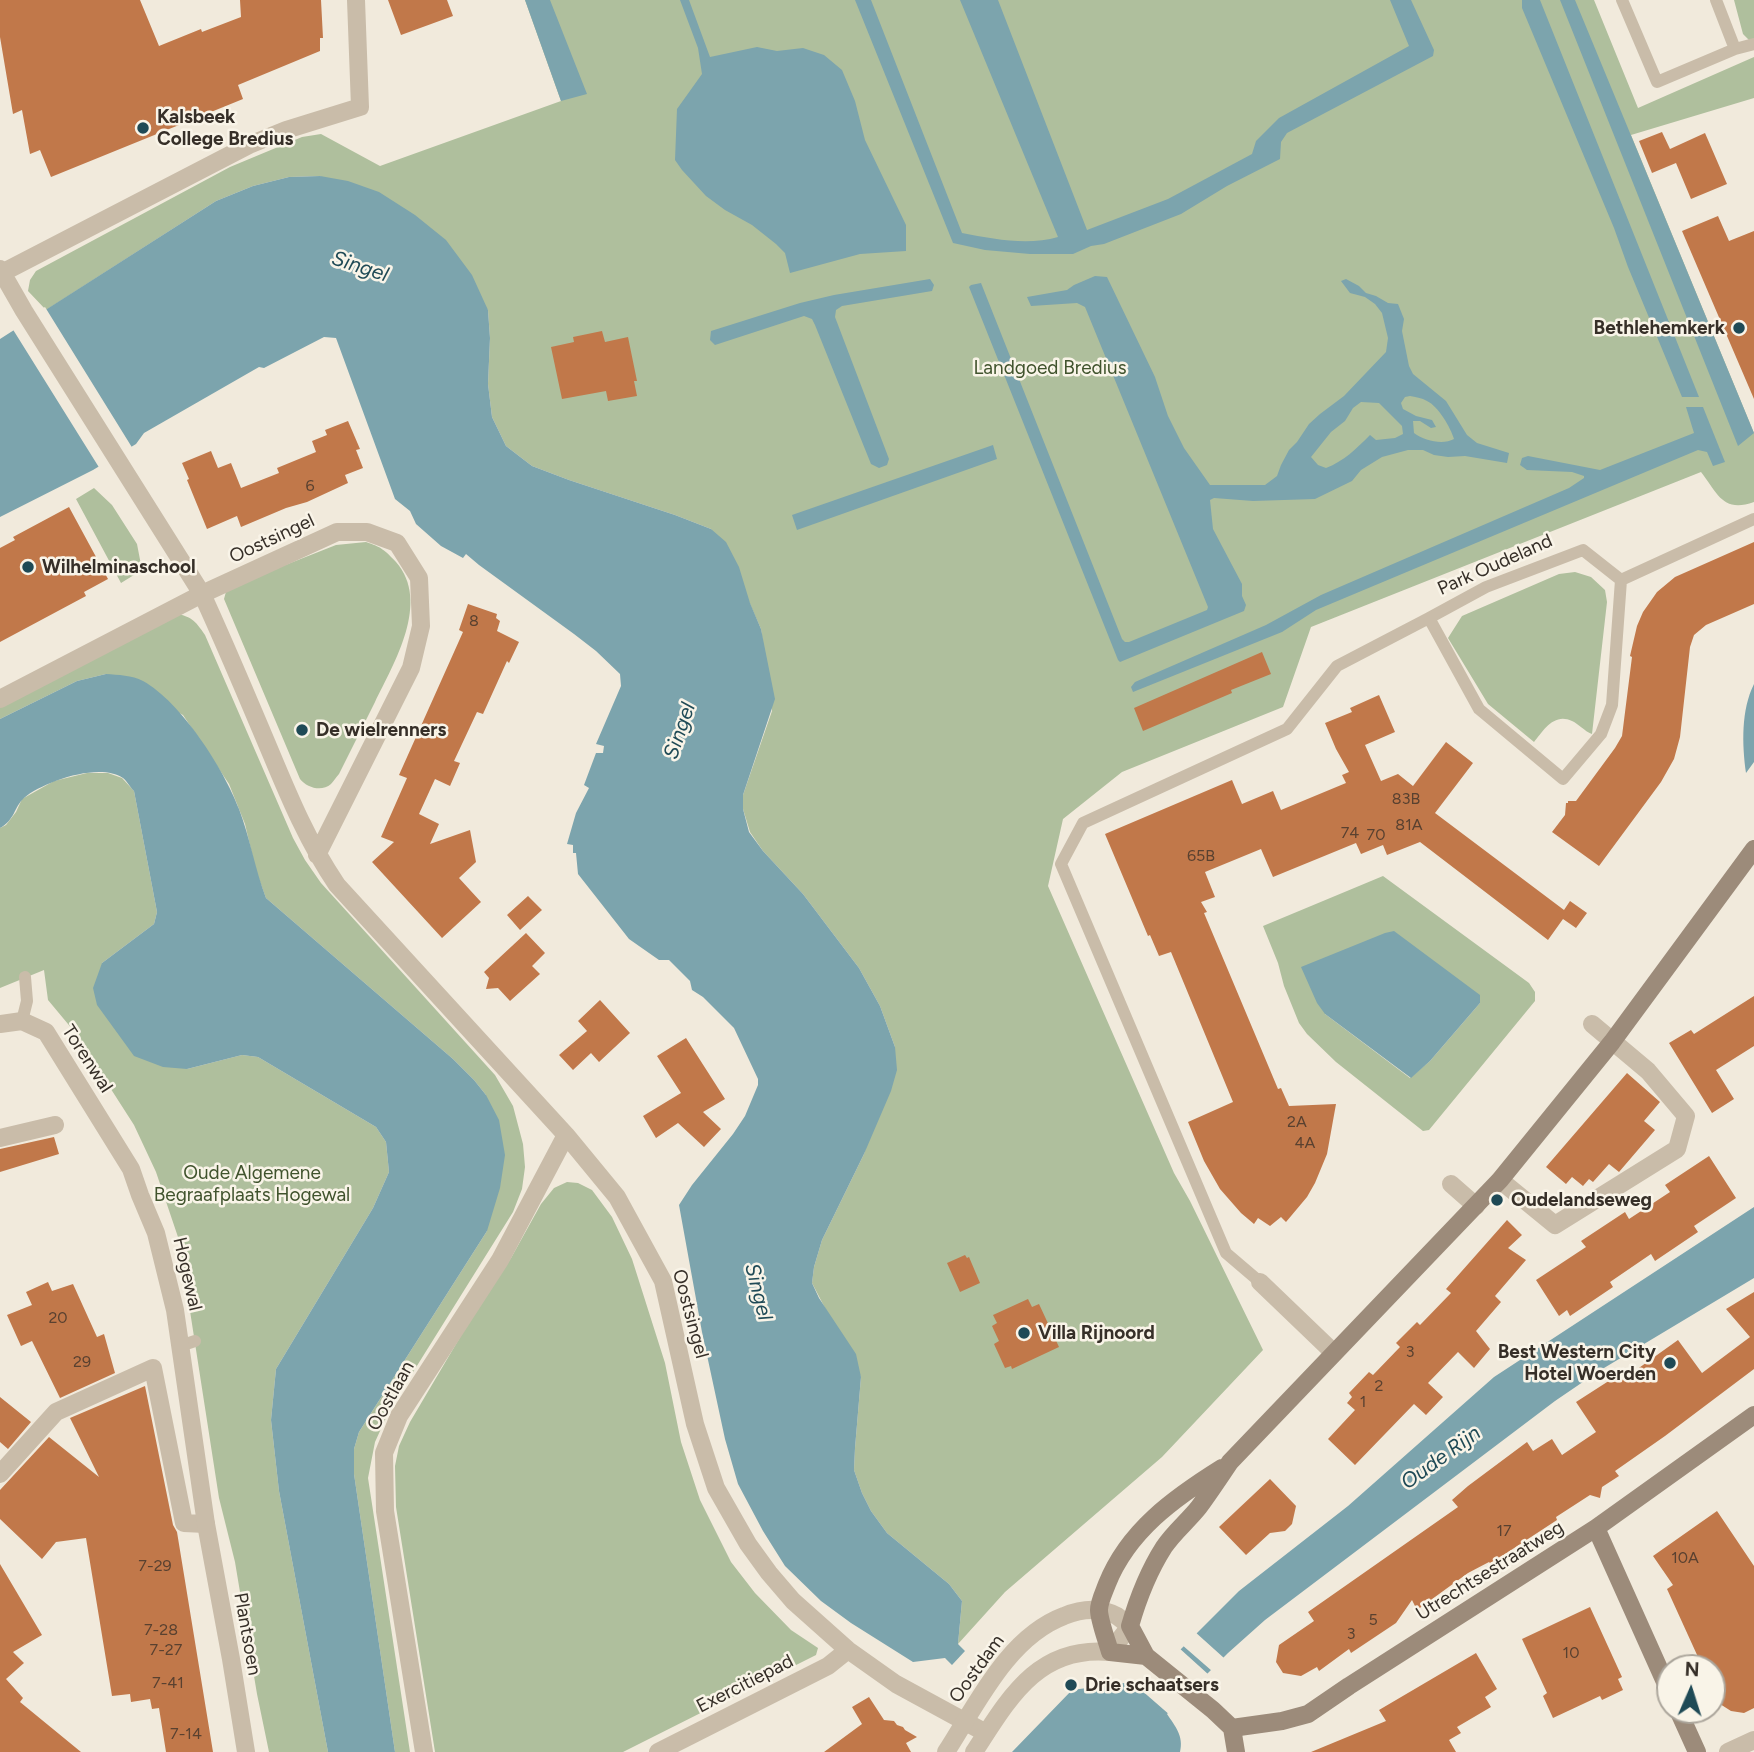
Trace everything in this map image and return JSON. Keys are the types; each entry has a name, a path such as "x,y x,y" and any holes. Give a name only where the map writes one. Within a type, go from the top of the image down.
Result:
{"main road":[{"path":"1236,1752 1232,1728 1153,1662 1130,1626 1144,1584 1165,1546 1198,1508 1230,1462 1500,1180 1612,1042 1754,849"},
{"name":"Utrechtsestraatweg","path":"1232,1728 1267,1724 1308,1714 1349,1685 1596,1528 1754,1415"},
{"path":"1153,1662 1110,1652 1099,1611 1113,1570 1137,1535 1155,1515 1185,1491 1230,1462"},
{"path":"1596,1528 1656,1662"},
{"path":"1684,1724 1697,1752"}],"street":[{"path":"1,272 249,145 286,130 360,107 356,0"},
{"name":"Oostsingel","path":"1,272 202,594 299,821 317,855 337,885 566,1135 617,1197 663,1281 695,1424 716,1488 748,1544 793,1601 848,1650 896,1684 986,1733"},
{"name":"Oostsingel","path":"0,699 202,594 337,532 367,532 397,543 419,579 421,626 411,668 317,855"},
{"path":"0,1024 22,1021"},
{"name":"Torenwal","path":"22,1021 46,1032 96,1113"},
{"path":"1500,1180 1556,1225 1676,1149 1686,1116 1648,1071 1592,1024"},
{"name":"Hogewal","path":"96,1113 131,1169 156,1233 175,1310 188,1343 183,1374"},
{"path":"0,1138 55,1125"},
{"name":"Oostlaan","path":"424,1752 385,1511 384,1453 399,1416 499,1260 566,1135"},
{"path":"1451,1184 1476,1206"},
{"path":"1260,1282 1334,1353"},
{"path":"3,1466 56,1412 153,1368 184,1523 206,1524"},
{"name":"Plantsoen","path":"183,1374 246,1752"},
{"name":"Oostdam","path":"946,1752 992,1680 1028,1637 1057,1619 1079,1610 1099,1611"},
{"path":"974,1752 1021,1684 1039,1669 1052,1661 1075,1654 1110,1652 1130,1626 1116,1616 1099,1611"},
{"name":"Exercitiepad","path":"658,1752 828,1666 848,1650"},
{"path":"1728,1752 1754,1740"}],"lane":[{"path":"1622,0 1657,82 1735,49 1754,44"},
{"path":"1716,0 1735,49"},
{"path":"1621,580 1754,519"},
{"name":"Park Oudeland","path":"1583,550 1621,580 1612,705 1601,734 1563,779 1479,709 1429,618 1486,587 1583,550"},
{"path":"1260,1282 1226,1253 1061,864 1083,822 1287,729 1337,666 1429,618"},
{"path":"22,1021 27,1001 25,977"}],"green space":[{"name":"Landgoed Bredius","path":"525,0 1594,0 1638,108 1754,57 1754,98 1631,135 1754,433 1754,502 1744,505 1728,503 1717,494 1701,472 1311,627 1283,707 1122,772 1063,819 1048,886 1174,1173 1263,1350 1162,1457 1005,1592 958,1644 962,1601 949,1584 887,1533 862,1493 854,1470 861,1377 812,1283 822,1240 864,1154 895,1047 880,1006 859,968 803,894 763,851 750,832 743,809 743,795 772,711 761,629 711,529 532,466 506,446 492,417 488,384 488,310 320,176 289,177 253,186 216,201 46,310 28,291 30,280 36,271 230,167 302,137 321,134 380,166 561,101"},
{"path":"1734,0 1754,0 1754,45 1743,34"},
{"path":"94,488 112,505 137,544 142,570 121,583 76,499"},
{"path":"366,542 389,555 406,578 410,614 399,651 339,774 331,784 315,788 300,779 224,599 227,588 336,545"},
{"path":"1575,572 1591,577 1605,590 1607,602 1592,734 1572,721 1560,719 1545,728 1534,742 1488,704 1448,638 1462,616 1559,574"},
{"path":"172,613 192,619 205,635 305,860 321,883 495,1075 513,1106 523,1144 525,1167 522,1189 513,1212 390,1409 375,1442 368,1478 410,1752 395,1752 354,1474 354,1449 359,1432 487,1231 486,1095 453,1059 266,898 256,871 245,824 229,784 183,715 106,674 77,681 0,719 0,705"},
{"name":"Oude Algemene Begraafplaats Hogewal","path":"87,773 108,773 122,778 134,791 157,912 154,924 102,963 187,1069 242,1055 258,1057 376,1127 386,1142 389,1172 373,1208 276,1369 271,1420 279,1491 328,1752 269,1752 235,1562 219,1498 179,1240 156,1172 134,1125 73,1030 48,1000 44,970 0,988 0,828 6,825 16,812 22,799 54,781"},
{"path":"1383,876 1529,983 1535,992 1535,1001 1429,1130 1423,1131 1336,1062 1307,1034 1299,1023 1263,926","holes":["1480,1003 1430,1061 1410,1078 1325,1014"]},
{"path":"567,1182 578,1183 592,1190 612,1217 632,1259 665,1363 681,1442 700,1500 731,1562 755,1593 791,1630 818,1648 816,1655 623,1752 435,1752 396,1507 395,1466 399,1446 410,1422 541,1204 554,1188"}],"water":[{"path":"525,0 550,0 587,94 561,101"},
{"path":"680,0 689,0 710,57 757,47 777,51 803,48 824,55 842,70 855,101 865,140 906,225 906,251 860,254 790,273 785,253 776,244 706,196 682,170 675,160 677,109 702,74 698,48"},
{"path":"855,0 871,0 962,233 1010,241 1058,237 960,0 998,0 1087,230 1168,199 1252,154 1256,141 1279,118 1409,46 1390,0 1411,0 1434,50 1433,56 1287,133 1281,142 1280,159 1227,186 1181,214 1073,254 1030,254 985,250 953,243"},
{"path":"1522,0 1540,0 1699,397 1682,397 1522,8"},
{"path":"1560,0 1575,0 1754,433 1738,446"},
{"name":"Singel","path":"320,176 348,181 379,192 415,215 446,240 472,275 488,310 488,384 492,417 506,446 532,466 711,529 726,542 739,567 761,629 775,699 743,795 743,809 749,832 803,894 859,968 880,1006 895,1047 897,1070 891,1091 822,1240 812,1283 856,1354 861,1377 854,1470 862,1493 887,1533 949,1584 962,1601 958,1644 965,1651 952,1665 945,1658 913,1662 821,1601 785,1566 738,1484 725,1439 702,1332 679,1205 745,1116 758,1079 734,1028 703,997 692,990 690,981 669,960 659,960 629,939 578,874 576,853 573,853 573,845 567,844 576,813 589,788 584,785 596,753 603,753 604,746 596,744 621,686 620,674 596,651 466,554 463,558 441,546 416,524 410,511 395,499 336,338 324,337 264,368 259,367 144,433 136,444 93,470 0,517 0,339 216,201 253,186 289,177"},
{"path":"1095,276 1107,277 1155,377 1168,416 1184,448 1210,485 1265,485 1277,476 1289,450 1309,424 1344,396 1386,352 1388,338 1382,313 1365,297 1350,293 1341,281 1346,279 1366,293 1388,303 1398,304 1404,319 1402,331 1413,374 1446,401 1467,435 1477,443 1509,453 1507,463 1408,450 1382,457 1361,470 1352,481 1315,499 1210,500 1213,529 1242,584 1242,596 1246,605 1244,611 1120,662 969,287 981,283 1122,639 1129,642 1207,610 1208,607 1085,307 1077,303 1031,306 1027,297 1067,290","holes":["1410,396 1431,404 1447,423 1454,439 1434,441 1414,433 1413,421 1420,421 1431,428 1436,427 1432,420 1403,409 1401,403 1405,397","1361,402 1379,403 1402,426 1403,434 1395,438 1376,440 1370,435 1338,462 1326,468 1318,465 1311,457"]},
{"path":"930,279 934,285 932,291 842,306 836,310 835,317 889,459 887,465 879,468 871,464 812,319 804,316 715,345 710,340 711,331 800,303"},
{"path":"1686,407 1703,407 1725,462 1713,466 1707,452 1698,450 1316,610 1282,632 1133,692 1131,687 1135,682 1266,625 1321,595 1569,488 1584,478 1572,472 1527,470 1520,465 1522,458 1528,456 1600,470 1694,433"},
{"path":"993,445 997,459 797,530 792,515"},
{"path":"106,674 130,676 143,681 172,704 200,738 232,793 243,820 266,898 453,1059 486,1095 499,1120 505,1155 500,1188 487,1231 359,1432 354,1449 354,1474 395,1752 328,1752 279,1491 271,1420 276,1369 373,1208 389,1172 386,1142 376,1127 258,1057 242,1055 187,1069 163,1067 134,1056 97,1005 93,988 102,963 154,924 157,912 134,791 123,778 100,772 57,780 24,798 9,821 0,828 0,719 77,681"},
{"path":"1754,684 1754,762 1746,773 1744,727"},
{"path":"1394,931 1480,995 1480,1003 1430,1061 1411,1078 1325,1014 1317,1003 1301,967"},
{"name":"Oude Rijn","path":"1754,1207 1754,1278 1599,1371 1555,1401 1265,1620 1167,1714 1180,1736 1180,1752 1012,1752 1072,1690 1124,1683 1139,1691 1239,1591 1348,1506 1494,1377"}],"pier":[{"path":"45,307 133,449 100,469 12,328"},
{"path":"1194,1631 1224,1658 1212,1671 1181,1644"},
{"path":"1178,1647 1209,1675 1171,1716 1140,1689"}],"building":[{"path":"0,0 140,0 159,46 241,17 240,0 321,0 323,38 320,38 320,51 238,85 243,99 51,177 40,150 30,154 22,110 13,114 0,37"},
{"path":"388,0 447,0 453,16 401,35"},
{"path":"1662,132 1670,149 1705,133 1727,184 1691,199 1676,163 1652,173 1639,141"},
{"name":"Bethlehemkerk","path":"1718,216 1729,241 1754,231 1754,399 1682,231"},
{"path":"602,331 605,342 628,337 637,381 634,381 637,396 608,401 606,391 562,399 551,347 574,342 573,337"},
{"path":"348,421 360,449 356,450 363,468 345,475 348,483 241,527 237,516 207,529 182,463 211,451 218,468 231,463 241,488 279,473 277,468 316,452 312,441 327,435 325,430"},
{"path":"69,507 108,579 84,592 86,596 0,642 0,548 15,540 13,537"},
{"path":"1754,542 1754,604 1706,625 1694,635 1690,647 1680,737 1674,759 1661,782 1599,866 1552,832 1565,815 1566,803 1576,801 1622,736 1630,656 1643,612 1657,592 1675,577"},
{"path":"468,604 497,614 496,618 500,621 497,631 519,642 509,663 507,661 483,714 477,712 454,761 460,763 450,786 435,779 419,814 439,824 430,844 470,830 476,862 459,878 481,902 442,938 372,862 394,842 381,837 407,778 399,775 463,632 459,630"},
{"path":"1262,652 1271,674 1143,731 1134,708"},
{"path":"1379,695 1395,732 1365,745 1381,781 1398,774 1413,786 1446,742 1473,763 1435,813 1564,910 1570,901 1587,913 1576,928 1563,919 1548,940 1420,842 1387,855 1383,845 1361,854 1356,843 1273,877 1261,849 1205,872 1215,897 1201,902 1207,912 1204,913 1278,1089 1281,1088 1289,1106 1336,1104 1327,1154 1307,1197 1286,1222 1281,1217 1270,1226 1258,1218 1254,1224 1220,1189 1204,1161 1188,1122 1233,1102 1171,952 1159,956 1105,834 1232,780 1242,804 1273,791 1281,810 1346,783 1342,775 1349,772 1325,723 1352,712 1350,708"},
{"path":"528,896 542,910 520,930 507,915"},
{"path":"526,933 545,953 532,966 540,974 510,1001 498,988 486,989 489,978 484,972"},
{"path":"1754,996 1754,1046 1716,1070 1734,1099 1712,1113 1669,1043 1691,1030 1694,1034"},
{"path":"600,1000 630,1033 599,1062 591,1053 573,1070 559,1055 587,1031 578,1021"},
{"path":"686,1038 725,1099 703,1112 721,1129 704,1147 678,1123 656,1138 643,1116 681,1093 657,1056"},
{"path":"1627,1073 1660,1102 1644,1121 1655,1130 1619,1172 1609,1164 1593,1182 1589,1179 1583,1186 1572,1177 1566,1184 1546,1167"},
{"path":"54,1137 59,1154 0,1172 0,1149"},
{"path":"1709,1156 1736,1198 1694,1226 1698,1232 1655,1261 1651,1254 1610,1282 1613,1287 1570,1316 1567,1310 1559,1316 1536,1280 1586,1247 1581,1241 1625,1212 1629,1219 1670,1192 1665,1185"},
{"path":"1507,1220 1522,1235 1508,1248 1526,1260 1495,1296 1501,1302 1476,1331 1490,1349 1474,1368 1458,1352 1428,1383 1443,1397 1426,1415 1414,1404 1355,1465 1328,1439 1355,1410 1347,1403 1352,1397 1349,1393 1369,1372 1373,1375 1400,1347 1396,1343 1417,1322 1420,1325 1451,1293 1446,1289"},
{"path":"965,1255 969,1257 980,1283 960,1292 947,1263"},
{"path":"48,1282 52,1291 73,1284 97,1337 104,1334 115,1373 60,1398 32,1341 21,1346 7,1315 32,1305 26,1292"},
{"path":"1754,1292 1754,1369 1615,1471 1619,1476 1602,1487 1600,1498 1590,1495 1505,1554 1468,1573 1417,1610 1412,1600 1396,1623 1351,1653 1349,1649 1319,1671 1317,1667 1301,1676 1283,1673 1276,1662 1279,1645 1314,1621 1308,1612 1458,1507 1452,1500 1468,1486 1527,1442 1533,1451 1552,1439 1562,1455 1596,1432 1576,1402 1618,1375 1622,1380 1678,1340 1702,1373 1750,1337 1726,1309"},
{"name":"Villa Rijnoord","path":"1028,1299 1032,1307 1039,1304 1059,1347 1012,1369 1011,1366 1005,1368 994,1344 999,1341 992,1326 997,1323 993,1315"},
{"path":"145,1386 173,1525 177,1532 213,1752 166,1752 159,1708 152,1709 150,1699 131,1702 130,1694 112,1696 86,1538 56,1542 42,1559 0,1519 0,1490 49,1437 99,1477 70,1418"},
{"path":"0,1397 31,1422 8,1449 0,1442"},
{"path":"1270,1479 1296,1506 1292,1524 1285,1531 1270,1533 1246,1555 1219,1527"},
{"path":"1717,1511 1754,1566 1754,1708 1744,1713 1726,1708 1726,1654 1697,1654 1667,1589 1673,1585 1653,1556"},
{"path":"0,1564 42,1635 13,1652 24,1663 6,1679 23,1698 20,1702 81,1752 0,1752"},
{"path":"1590,1607 1622,1677 1618,1679 1623,1690 1602,1700 1600,1696 1553,1718 1543,1696 1547,1693 1522,1639"},
{"path":"1476,1653 1497,1689 1485,1697 1491,1707 1457,1727 1461,1733 1449,1740 1456,1752 1311,1752 1386,1721 1379,1710"},
{"path":"869,1697 884,1720 894,1721 917,1737 906,1743 911,1752 824,1752 862,1724 852,1707"}],"place":[{"name":"Kalsbeek College Bredius","path":"143,128"},
{"name":"Bethlehemkerk","path":"1739,328"},
{"name":"Wilhelminaschool","path":"28,567"},
{"name":"De wielrenners","path":"302,730"},
{"name":"Oudelandseweg","path":"1497,1200"},
{"name":"Villa Rijnoord","path":"1024,1333"},
{"name":"Best Western City Hotel Woerden","path":"1670,1363"},
{"name":"Drie schaatsers","path":"1071,1685"}]}
